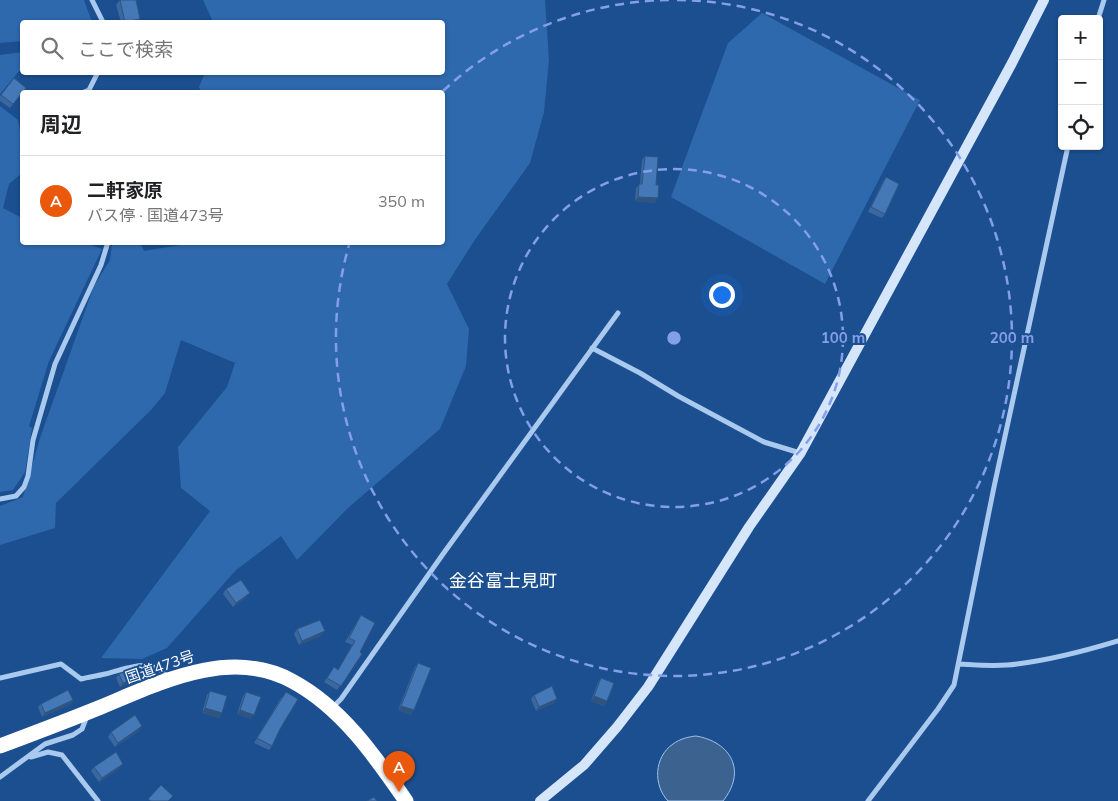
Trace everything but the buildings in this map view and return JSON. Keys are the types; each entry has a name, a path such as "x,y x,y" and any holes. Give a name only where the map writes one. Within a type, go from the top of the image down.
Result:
{"highway":[{"name":"国道473号","path":"0,746 170,679 212,668 263,670 290,680 331,709 362,742 406,801"}],"street":[{"path":"92,0 102,20"},
{"path":"540,801 584,765 643,694 749,527 800,454 1012,63 1044,0"},
{"path":"1099,15 1104,0"},
{"path":"89,90 96,75"},
{"path":"868,801 938,709 954,684 996,478 1067,150"},
{"path":"0,499 16,496 24,487 34,440 55,364 93,283 107,245"},
{"path":"331,709 341,699 618,312"},
{"path":"592,348 764,442 800,454"},
{"path":"959,664 988,666 1016,664 1075,653 1118,641"},
{"path":"0,678 62,664 81,678 103,675 139,665 158,668 170,679"},
{"path":"0,777 45,744 73,735 82,729 88,712"},
{"path":"25,758 48,752 62,755 98,801"}],"shaded area":[{"path":"0,0 84,0 91,20 20,20 20,41 0,43"},
{"path":"203,0 545,0 549,60 544,112 530,163 474,241 447,284 469,329 466,366 440,429 348,508 297,560 281,536 236,570 167,648 142,659 101,658 210,511 181,488 178,447 227,387 235,363 181,340 165,393 151,410 56,503 55,528 0,545 0,506 23,497 40,438 94,286 110,260 112,245 141,245 144,251 181,245 445,245 445,90 200,90 199,87 204,75 445,75 445,20 212,20"},
{"path":"762,13 920,100 825,284 671,197 728,43"},
{"path":"20,52 20,70 0,94 0,55"},
{"path":"0,106 18,120 20,131 20,175 9,184 3,208 20,217 20,245 91,245 102,249 49,361 29,426 32,428 25,472 13,490 0,492"},
{"path":"696,736 718,744 732,760 734,779 730,790 723,801 668,801 663,794 658,779 659,764 662,756 676,742"}],"place":[{"name":"二軒家原","path":"399,792"}],"district":[{"name":"金谷富士見町","path":"503,581"}]}
